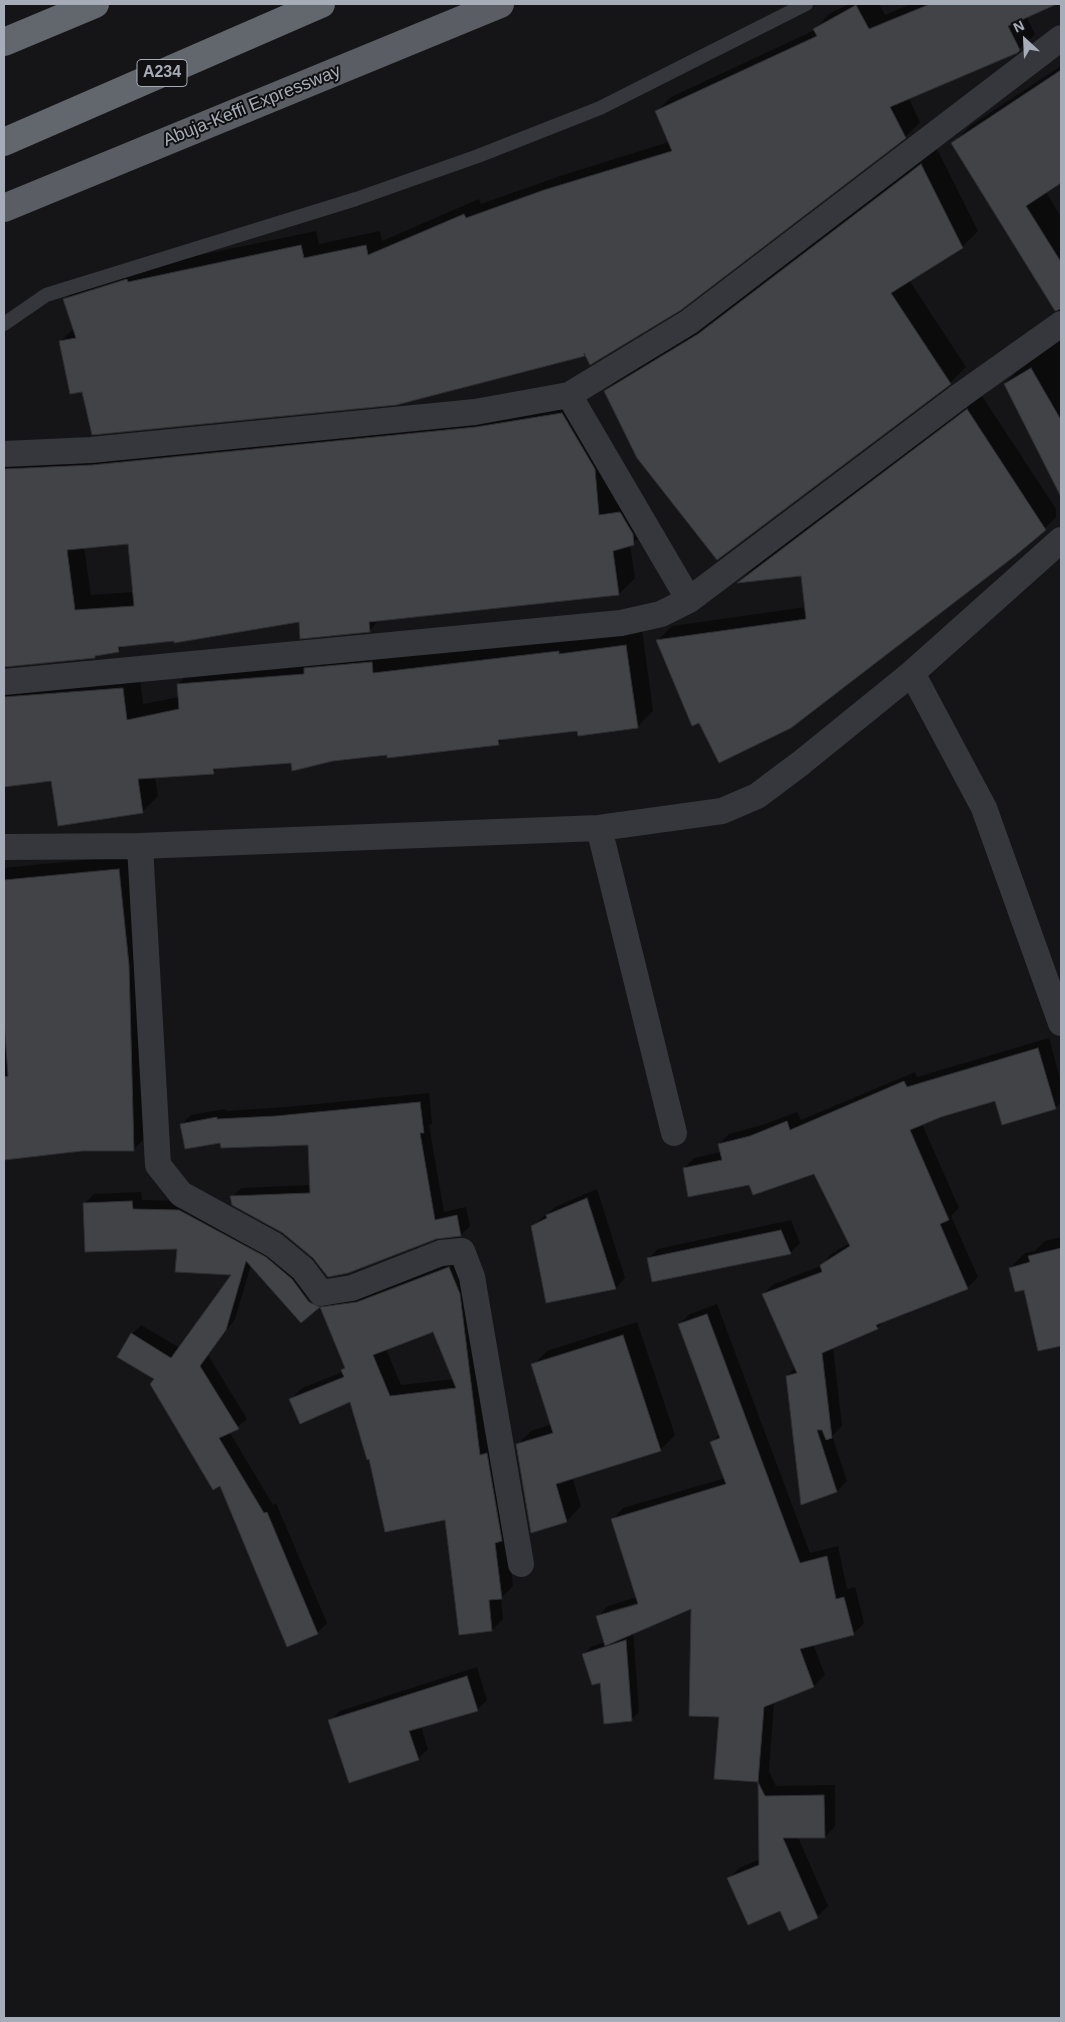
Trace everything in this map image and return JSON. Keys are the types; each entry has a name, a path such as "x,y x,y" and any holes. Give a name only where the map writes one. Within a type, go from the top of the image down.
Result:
{"highway":[{"path":"4,42 94,4"},
{"name":"A234","path":"4,142 321,4"},
{"name":"Abuja-Keffi Expressway","path":"4,208 500,4"}],"street":[{"path":"4,454 91,450 475,412 569,395 689,322 1061,38"},
{"path":"4,682 622,623 661,614 689,600 961,395 1061,324"},
{"path":"569,395 689,600"},
{"path":"4,847 140,846 599,828 722,810 757,796 912,674 1061,540"},
{"path":"912,674 984,808 1061,1024"},
{"path":"599,828 674,1133"},
{"path":"140,846 158,1165 181,1194 274,1245 303,1269 321,1293 352,1288 441,1253 462,1251 472,1277 521,1564"}],"lane":[{"path":"4,324 46,295 356,199 478,156 600,108 806,4"}],"building":[{"path":"930,4 1057,4 1008,26 1020,50 1017,53 890,107 906,138 681,310 590,365 584,353 585,356 396,405 92,435 82,392 70,394 59,341 76,338 63,299 127,279 128,282 301,245 304,258 366,245 368,255 464,214 466,218 544,190 672,151 655,111 817,36 813,29 856,5 869,29"},
{"path":"1061,70 1061,183 1026,206 1061,262 1061,309 1055,311 951,143"},
{"path":"921,164 963,248 891,293 951,384 717,560 637,458 604,391 698,334"},
{"path":"1031,368 1061,420 1061,497 1004,384"},
{"path":"967,409 1046,530 791,728 719,763 699,723 692,726 656,640 806,619 801,576 737,583"},
{"path":"562,413 595,469 599,515 620,512 633,534 634,545 613,551 619,595 369,622 370,632 300,639 299,622 174,643 174,641 118,647 119,652 95,656 95,658 4,667 4,469 92,465 476,427","holes":["128,544 134,606 75,610 67,550"]},
{"path":"626,645 638,728 578,736 577,731 498,740 499,745 387,758 387,755 333,761 292,771 291,763 213,769 214,774 138,779 143,813 58,826 51,781 4,787 4,697 123,688 127,720 179,709 177,684 304,674 304,668 372,662 373,673 559,651 559,654"},
{"path":"119,869 129,965 134,1151 82,1151 4,1160 4,1077 8,1076 4,1021 4,880"},
{"path":"1038,1048 1056,1109 1002,1125 995,1101 941,1117 910,1130 949,1220 940,1224 968,1289 876,1325 878,1329 822,1353 832,1438 826,1440 822,1430 817,1430 837,1492 801,1505 786,1376 797,1373 762,1294 822,1272 820,1265 850,1246 814,1174 753,1195 749,1185 688,1197 683,1168 722,1160 718,1144 750,1136 787,1121 790,1130 904,1081 907,1087"},
{"path":"420,1102 424,1133 420,1133 435,1220 457,1215 461,1236 436,1239 348,1273 328,1277 313,1258 283,1233 232,1205 230,1196 310,1193 308,1145 221,1148 220,1143 185,1149 180,1124 217,1117 217,1119 276,1116"},
{"path":"587,1198 616,1289 546,1303 531,1226 547,1218 546,1215"},
{"path":"132,1201 133,1209 179,1210 266,1257 292,1279 309,1302 320,1307 301,1323 246,1261 226,1330 200,1366 239,1429 219,1438 264,1513 267,1512 318,1634 287,1647 220,1486 213,1490 150,1384 154,1379 117,1357 131,1333 171,1358 231,1275 175,1272 177,1249 85,1252 83,1203"},
{"path":"781,1230 791,1254 652,1282 647,1258"},
{"path":"1061,1248 1061,1346 1038,1351 1024,1290 1015,1292 1009,1268 1030,1262 1028,1256"},
{"path":"449,1267 460,1294 480,1455 487,1453 502,1541 495,1543 502,1599 489,1600 492,1631 459,1635 445,1520 385,1532 369,1459 367,1460 350,1402 300,1424 289,1399 344,1377 341,1370 345,1368 320,1307 357,1302","holes":["433,1332 456,1388 390,1396 373,1355"]},
{"path":"707,1314 800,1563 827,1556 836,1599 844,1597 854,1635 800,1649 814,1687 764,1707 758,1782 714,1779 719,1717 689,1716 691,1609 605,1646 596,1616 638,1604 611,1519 726,1484 710,1442 720,1438 678,1324"},
{"path":"623,1335 661,1451 556,1484 567,1522 531,1533 516,1444 553,1433 531,1364"},
{"path":"626,1640 632,1721 604,1724 600,1683 592,1685 582,1654"},
{"path":"467,1676 478,1711 409,1731 419,1760 349,1783 328,1720"},
{"path":"758,1782 765,1796 824,1795 825,1838 783,1838 818,1918 789,1931 780,1911 748,1925 727,1878 759,1865"}]}
